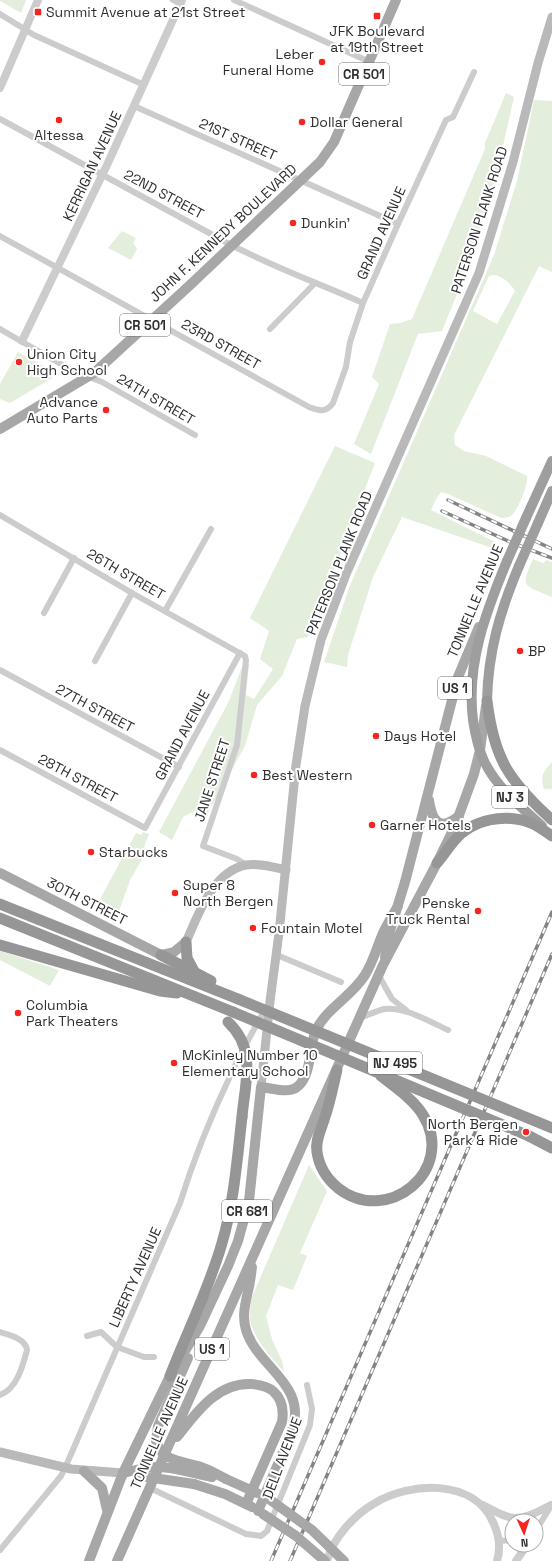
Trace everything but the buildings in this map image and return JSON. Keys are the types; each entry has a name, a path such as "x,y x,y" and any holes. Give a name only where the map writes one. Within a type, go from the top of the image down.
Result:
{"highway":[{"name":"TONNELLE AVENUE","path":"489,605 552,461"},
{"name":"TONNELLE AVENUE","path":"487,701 489,669 498,622 505,598 552,491"},
{"name":"NJ 3","path":"489,605 475,657 471,682 473,716 480,750 489,770 502,789 552,836"},
{"name":"NJ 3","path":"487,701 493,738 504,765 525,795 552,820"},
{"path":"437,863 454,840 460,835 472,826 491,820 522,820 535,825 552,836"},
{"name":"NJ 495","path":"0,904 238,998 552,1128"},
{"name":"NJ 495","path":"0,918 208,1001 230,1017 374,1070 529,1136 552,1143"},
{"path":"0,940 50,959"},
{"path":"186,942 187,958 195,972"},
{"path":"0,946 160,991 194,996"},
{"path":"161,955 195,972 238,998"},
{"path":"170,1376 206,1290 222,1245 232,1200 242,1117 247,1056 240,1036 230,1017"},
{"path":"338,1070 317,1140 317,1152 322,1168 331,1182 343,1192 358,1199 369,1201 385,1200 402,1194 419,1180 431,1157 432,1143 430,1130 426,1119 416,1106 374,1070"},
{"path":"529,1136 552,1148"}],"main road":[{"name":"JOHN F. KENNEDY BOULEVARD","path":"0,429 89,376 116,354 320,162 334,142 396,0"},
{"name":"PATERSON PLANK ROAD","path":"344,1561 312,1530 267,1498 202,1467 168,1457 158,1448 156,1440 158,1426 190,1353 200,1326 228,1266 246,1214 251,1187 270,1001 286,870 295,772 305,706 321,640 347,572 479,273 513,162 538,63 552,17"},
{"name":"TONNELLE AVENUE","path":"384,965 389,934 398,906 458,677 489,605"},
{"name":"TONNELLE AVENUE","path":"117,1561 384,965 437,863 459,816 471,784 480,750 487,701"},
{"path":"428,794 432,814 436,821 439,823 447,823 459,816"},
{"path":"161,955 174,952 186,942 202,904 215,886 231,871 246,865 286,870"},
{"name":"30TH STREET","path":"3,875 161,955"},
{"path":"262,1087 290,1090 302,1083 306,1074 312,1042 319,1026 326,1017 354,990 365,975 384,931 398,906"},
{"path":"254,1253 248,1292 244,1304 246,1330 252,1342 291,1393 296,1411 296,1421 267,1498 260,1512"},
{"name":"PATERSON PLANK ROAD","path":"200,1326 170,1376 123,1473 142,1472 194,1484 225,1494 260,1512 301,1540 326,1561"},
{"path":"169,1446 207,1402 220,1391 232,1386 244,1384 269,1388 280,1399 283,1416 280,1428 246,1504"},
{"path":"0,1452 65,1468 123,1473 89,1561"},
{"name":"PATERSON PLANK ROAD","path":"142,1472 153,1467 166,1468 226,1479"},
{"path":"84,1470 102,1488 108,1512"}],"street":[{"path":"0,88 38,0"},
{"path":"234,0 370,62"},
{"name":"KERRIGAN AVENUE","path":"22,341 103,175 144,84 178,1"},
{"path":"0,14 34,35 144,84"},
{"name":"GRAND AVENUE","path":"326,410 333,403 346,367 350,342 363,303 446,120 453,117 474,72"},
{"name":"21ST STREET","path":"134,106 398,224"},
{"name":"22ND STREET","path":"0,119 232,245 363,303"},
{"name":"23RD STREET","path":"0,236 309,407 318,410 326,410"},
{"path":"270,329 315,283"},
{"name":"24TH STREET","path":"0,329 73,370 102,382 195,435"},
{"name":"26TH STREET","path":"0,515 132,593 240,653"},
{"path":"165,611 211,529"},
{"path":"44,613 74,558"},
{"path":"95,661 132,593"},
{"name":"GRAND AVENUE","path":"145,828 240,653"},
{"name":"JANE STREET","path":"240,653 245,656 246,660 238,745 202,846 237,859 246,865"},
{"name":"27TH STREET","path":"0,670 179,767"},
{"name":"28TH STREET","path":"0,750 145,828"},
{"path":"276,954 342,982"},
{"path":"379,976 392,1000 410,1013 448,1030"},
{"name":"LIBERTY AVENUE","path":"0,1550 61,1476 65,1468 180,1203 191,1168 232,1071 270,1001"},
{"path":"360,1018 385,1009 410,1013"},
{"path":"0,1332 23,1341 27,1346 27,1350 17,1379 8,1390 0,1395"},
{"path":"87,1336 101,1332 117,1347 144,1357 154,1357"},
{"name":"DELL AVENUE","path":"150,1488 246,1534 261,1536 267,1531 310,1425 312,1409 307,1385"},
{"path":"326,1561 341,1535 353,1520 368,1507 392,1495 418,1488 442,1488 463,1493 480,1504 504,1515"},
{"path":"480,1504 491,1518 496,1530 499,1542 497,1561"},
{"path":"535,1513 551,1504"},
{"path":"544,1516 551,1504"},
{"path":"499,1542 504,1541"}],"green space":[{"path":"0,0 26,0 21,13"},
{"path":"506,93 514,97 498,168 468,267 442,331 418,334 371,454 354,444 379,384 372,377 390,324 400,323 412,319 485,149 485,143"},
{"path":"534,100 552,101 552,272 539,266 454,435 455,445 464,451 486,456 527,476 523,496 513,514 504,518 441,492 435,501 431,510 497,543 495,549 402,517 373,577 348,655 347,667 324,662 349,588 494,255 517,181","holes":["495,275 501,277 511,285 515,291 497,324 473,311 489,276"]},
{"path":"122,231 136,238 133,243 137,249 131,260 108,248"},
{"name":"Union City High School","path":"18,352 53,371 52,378 10,403 0,399 0,384"},
{"path":"335,446 375,463 308,637 297,639 282,676 257,705 245,746 208,813 199,809 183,817 172,840 159,832 229,701 243,664 249,664 246,695 254,699 273,669 260,659 269,631 250,618"},
{"path":"533,559 543,563 546,560 552,562 552,597 530,588 527,585 526,576"},
{"path":"552,762 552,789 544,789 542,777 546,768"},
{"path":"143,832 149,834 142,854 144,856 130,880 118,914 100,899 136,833 141,835"},
{"path":"0,951 59,970 50,986 0,960"},
{"path":"309,1165 327,1191 300,1253 307,1256 293,1290 278,1285 266,1316 272,1339 282,1361 284,1372 257,1338 253,1330 250,1307 252,1297"}],"railway":[{"path":"448,500 552,549"},
{"path":"442,511 510,542 552,558"},
{"path":"271,1561 552,912"},
{"path":"290,1561 552,954"}],"place":[{"name":"Summit Avenue at 21st Street","path":"38,12"},
{"name":"JFK Boulevard at 19th Street","path":"377,16"},
{"name":"Leber Funeral Home","path":"322,62"},
{"name":"Altessa","path":"59,120"},
{"name":"Dollar General","path":"302,122"},
{"name":"Dunkin'","path":"293,223"},
{"name":"Union City High School","path":"19,362"},
{"name":"Advance Auto Parts","path":"106,410"},
{"name":"BP","path":"520,651"},
{"name":"Days Hotel","path":"376,736"},
{"name":"Best Western","path":"254,775"},
{"name":"Garner Hotels","path":"372,825"},
{"name":"Starbucks","path":"91,852"},
{"name":"Super 8 North Bergen","path":"175,893"},
{"name":"Penske Truck Rental","path":"478,911"},
{"name":"Fountain Motel","path":"253,928"},
{"name":"Columbia Park Theaters","path":"18,1013"},
{"name":"McKinley Number 10 Elementary School","path":"174,1063"},
{"name":"North Bergen Park & Ride","path":"526,1132"}]}
